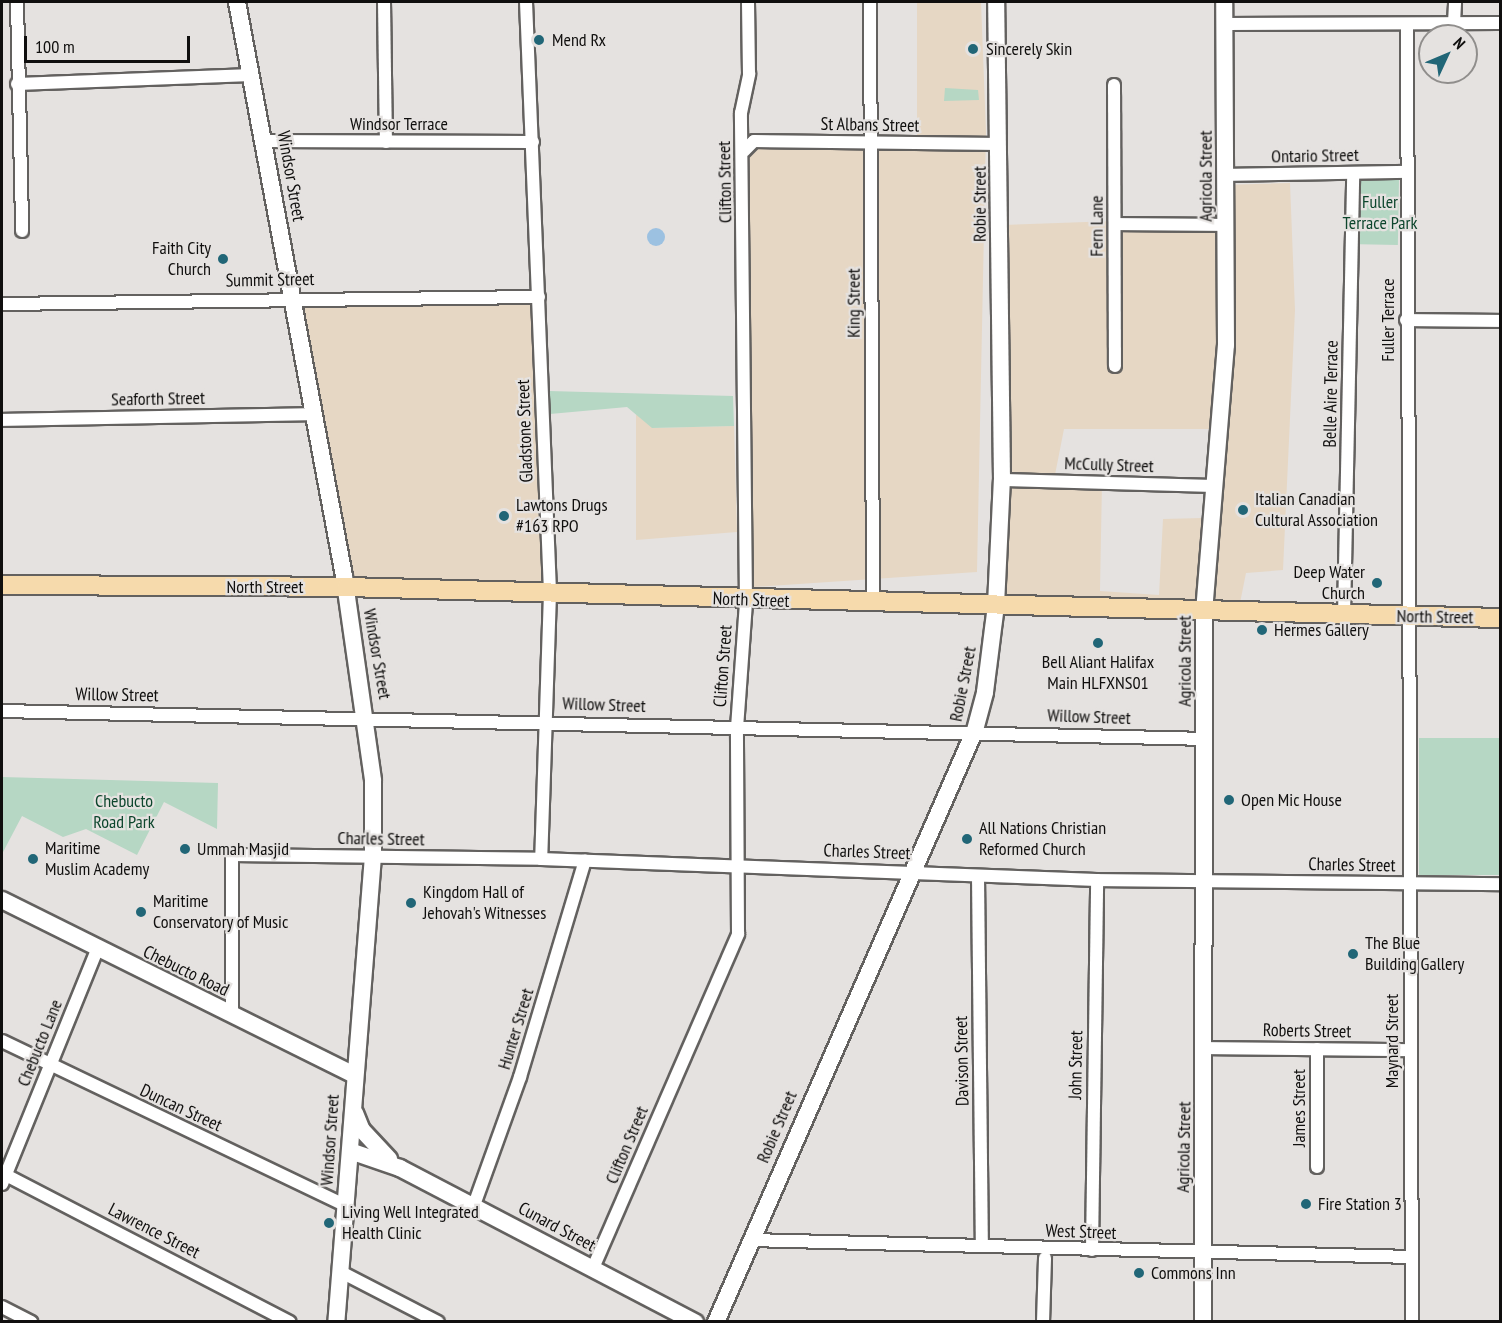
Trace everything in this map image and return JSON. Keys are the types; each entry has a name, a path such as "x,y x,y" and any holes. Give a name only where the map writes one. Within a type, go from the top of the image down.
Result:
{"main road":[{"name":"North Street","path":"2,585 346,587 746,601 996,604 1204,612 1500,618"}],"street":[{"path":"17,2 22,231"},
{"name":"Windsor Street","path":"237,2 265,141 368,717 373,856 336,1322"},
{"path":"384,2 386,142"},
{"name":"Gladstone Street","path":"526,2 540,297 550,593 541,859"},
{"name":"Clifton Street","path":"593,1269 738,934 741,866 737,728 746,601 744,151 741,113 749,74 748,2"},
{"name":"King Street","path":"870,2 873,604"},
{"name":"Robie Street","path":"716,1322 975,730 996,604 1002,480 996,2"},
{"name":"Agricola Street","path":"1203,1322 1204,612 1226,345 1224,2"},
{"path":"1454,23 1455,2"},
{"path":"1224,24 1500,23"},
{"name":"Fuller Terrace","path":"1406,616 1407,24"},
{"path":"18,84 252,75"},
{"name":"Fern Lane","path":"1114,86 1115,366"},
{"name":"Windsor Terrace","path":"265,141 533,142"},
{"name":"St Albans Street","path":"744,151 754,141 999,144"},
{"name":"Ontario Street","path":"1226,175 1405,172"},
{"name":"Belle Aire Terrace","path":"1344,615 1353,174"},
{"path":"1115,224 1226,225"},
{"name":"Summit Street","path":"2,304 292,297 540,297"},
{"path":"1406,320 1500,321"},
{"name":"Seaforth Street","path":"2,420 314,414"},
{"name":"McCully Street","path":"1002,480 1216,486"},
{"name":"Maynard Street","path":"1406,616 1412,1322"},
{"name":"Willow Street","path":"2,711 547,721 737,728 975,730 1204,739"},
{"name":"Charles Street","path":"231,1014 232,855 541,859 1096,880 1500,884"},
{"name":"Hunter Street","path":"474,1205 520,1077 585,861"},
{"name":"Davison Street","path":"978,876 982,1246"},
{"name":"John Street","path":"1092,1250 1096,880"},
{"name":"Chebucto Road","path":"2,900 97,950 354,1075"},
{"name":"Chebucto Lane","path":"3,1177 97,950"},
{"name":"Duncan Street","path":"2,1041 50,1066 345,1205"},
{"name":"Roberts Street","path":"1204,1048 1410,1050"},
{"name":"James Street","path":"1317,1049 1317,1167"},
{"name":"Cunard Street","path":"353,1106 362,1131 400,1168"},
{"name":"Cunard Street","path":"350,1151 400,1168 695,1322"},
{"name":"Lawrence Street","path":"3,1177 290,1322"},
{"name":"West Street","path":"750,1240 1202,1255 1411,1257"},
{"path":"1043,1322 1044,1258"},
{"path":"341,1272 438,1322"},
{"path":"2,1307 31,1322"}],"shaded area":[{"path":"917,2 981,2 986,132 977,572 753,587 749,133 917,135"},
{"path":"1290,183 1295,310 1283,570 1246,573 1238,613 992,607 1001,225 1226,217 1225,185","holes":["1064,429 1209,429 1202,518 1163,519 1159,595 1100,591 1102,482 1053,485"]},
{"path":"292,297 546,297 555,584 349,576"},
{"path":"636,414 653,428 734,426 737,532 636,540"}],"green space":[{"path":"945,88 978,90 979,100 944,101"},
{"name":"Fuller Terrace Park","path":"1361,179 1399,180 1398,245 1360,244"},
{"path":"549,391 733,396 734,426 652,428 627,407 550,414"},
{"path":"1419,738 1500,738 1500,875 1419,875"},
{"name":"Chebucto Road Park","path":"2,777 218,783 217,829 164,802 137,855 86,829 63,837 22,816 2,854"}],"water":[{"path":"656,228 662,231 665,237 662,243 656,246 650,243 647,237 650,231"}],"place":[{"name":"Mend Rx","path":"539,40"},
{"name":"Sincerely Skin","path":"973,49"},
{"name":"Faith City Church","path":"223,259"},
{"name":"Italian Canadian Cultural Association","path":"1243,510"},
{"name":"Lawtons Drugs #163 RPO","path":"504,516"},
{"name":"Deep Water Church","path":"1377,583"},
{"name":"Hermes Gallery","path":"1262,630"},
{"name":"Bell Aliant Halifax Main HLFXNS01","path":"1098,643"},
{"name":"Open Mic House","path":"1229,800"},
{"name":"All Nations Christian Reformed Church","path":"967,839"},
{"name":"Ummah Masjid","path":"185,849"},
{"name":"Maritime Muslim Academy","path":"33,859"},
{"name":"Kingdom Hall of Jehovah's Witnesses","path":"411,903"},
{"name":"Maritime Conservatory of Music","path":"141,912"},
{"name":"The Blue Building Gallery","path":"1353,954"},
{"name":"Fire Station 3","path":"1306,1204"},
{"name":"Living Well Integrated Health Clinic","path":"329,1223"},
{"name":"Commons Inn","path":"1139,1273"}]}
